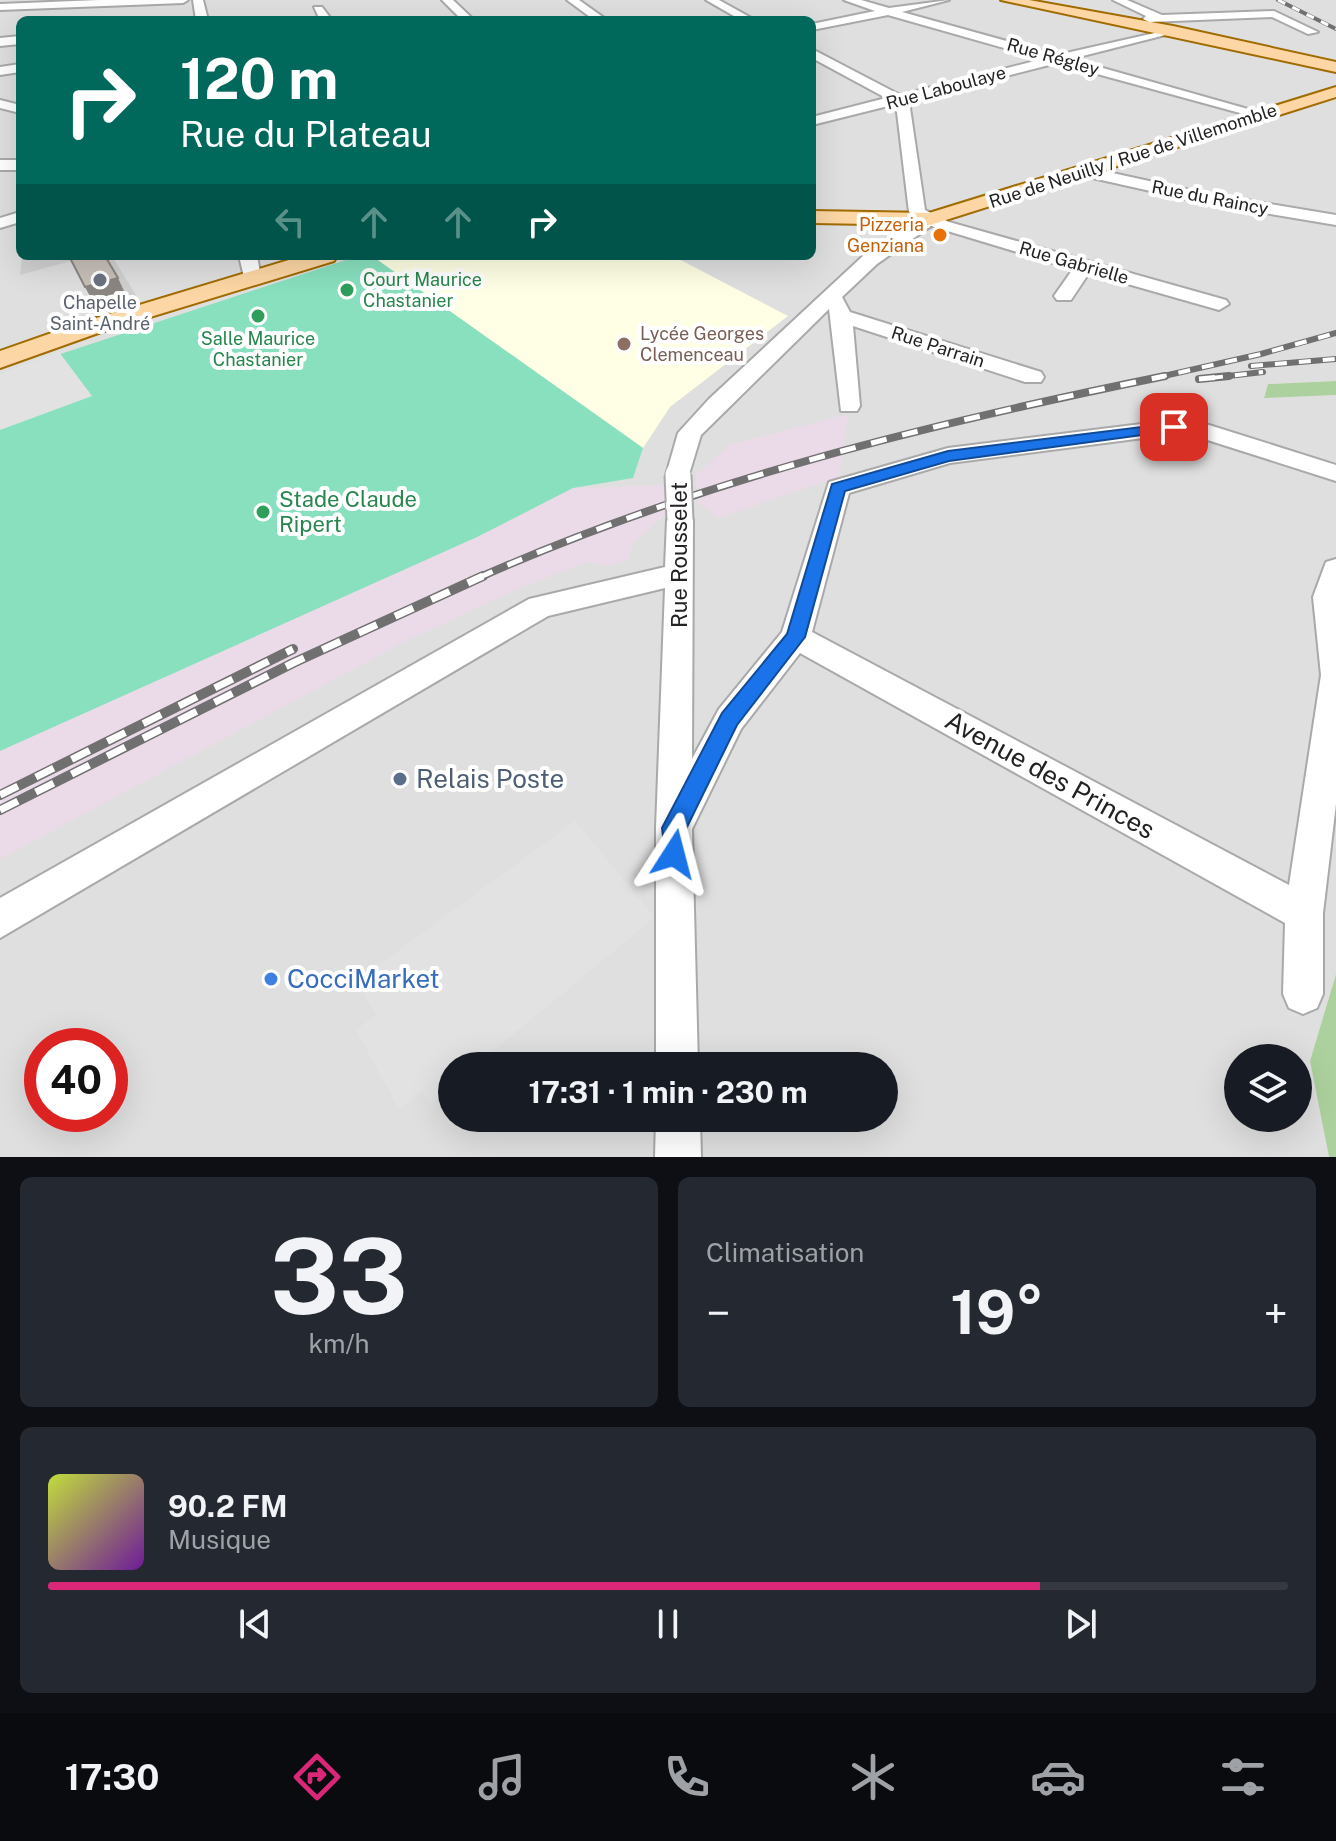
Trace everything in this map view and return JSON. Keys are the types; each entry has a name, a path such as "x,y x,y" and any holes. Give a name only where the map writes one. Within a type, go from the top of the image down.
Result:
{"main road":[{"path":"1007,0 1173,30 1336,67"},
{"name":"Rue de Neuilly / Rue de Villemomble","path":"816,217 930,219 1336,92"},
{"path":"0,360 250,267 298,260"}],"street":[{"path":"0,7 183,0"},
{"path":"447,0 464,16"},
{"path":"572,0 595,16"},
{"path":"711,0 741,16"},
{"name":"Rue Régley","path":"849,0 1257,116"},
{"path":"816,26 944,0"},
{"path":"1118,0 1161,19"},
{"path":"73,16 87,3"},
{"path":"1251,3 1312,32"},
{"path":"318,9 323,16"},
{"path":"1128,22 1274,14"},
{"name":"Rue Laboulaye","path":"816,120 902,101 1173,30"},
{"path":"816,55 902,101 917,212 930,219"},
{"name":"Rue du Raincy","path":"1085,172 1204,198 1336,220"},
{"name":"Rue Gabrielle","path":"930,219 1084,267 1219,304"},
{"name":"Rue Rousselet","path":"677,1052 674,828 681,575 678,475 690,433 870,260 930,219"},
{"path":"1064,296 1084,267"},
{"path":"832,296 842,316 849,406"},
{"name":"Rue Parrain","path":"842,316 1033,377"},
{"path":"674,828 730,719 796,637 838,488 948,456 1174,427 1201,430 1336,473"},
{"path":"1303,994 1304,913 1336,675 1327,597 1336,569"},
{"path":"0,919 539,607 635,582 681,575"},
{"name":"Avenue des Princes","path":"796,637 1304,913"},
{"path":"678,1132 678,1157"}],"shaded area":[{"path":"0,0 1336,0 1336,381 1268,384 1264,397 1336,395 1336,974 1312,1054 1312,1044 1224,1044 1224,1132 1312,1132 1312,1071 1329,1157 0,1157"},
{"path":"22,260 114,260 140,302 100,314 71,261 20,275"},
{"name":"Lycée Georges Clemenceau","path":"378,260 681,260 788,316 670,407 643,448"},
{"path":"59,352 92,396 0,430 0,374"},
{"path":"848,414 839,477 718,518 698,503 696,475 729,445"},
{"path":"667,485 667,513 632,544 628,560 608,566 587,562 515,590 400,644 0,859 0,751 235,641 477,537 573,488"},
{"path":"575,821 655,917 492,1052 438,1052 438,1097 430,1104 422,1091 399,1109 356,1030 376,1015 357,981"}],"green space":[{"name":"Stade Claude Ripert","path":"346,260 378,260 643,448 633,478 573,488 477,537 0,751 0,374"},
{"path":"1336,381 1336,395 1264,398 1268,384"},
{"path":"1336,974 1336,1157 1329,1157 1312,1071 1312,1054"}],"building":[{"path":"71,260 107,260 118,278 85,287"}],"railway":[{"path":"1278,0 1336,29"},
{"path":"1155,378 1336,333"},
{"path":"1251,366 1336,359"},
{"path":"1224,376 1263,372"},
{"path":"478,578 645,512 816,458 989,414 1165,376"},
{"path":"1199,379 1224,376"},
{"path":"1211,378 1224,376"},
{"path":"1224,376 1229,376"},
{"path":"0,810 293,663 483,576"},
{"path":"0,795 293,649"}],"place":[{"name":"Pizzeria Genziana","path":"940,235"},
{"name":"Chapelle Saint-André","path":"100,280"},
{"name":"Court Maurice Chastanier","path":"347,290"},
{"name":"Salle Maurice Chastanier","path":"258,316"},
{"name":"Lycée Georges Clemenceau","path":"624,344"},
{"name":"Stade Claude Ripert","path":"263,512"},
{"name":"Relais Poste","path":"400,779"},
{"name":"CocciMarket","path":"271,979"}],"route":[{"path":"674,854 674,828 730,719 796,637 838,488 948,456 1174,427"}]}
